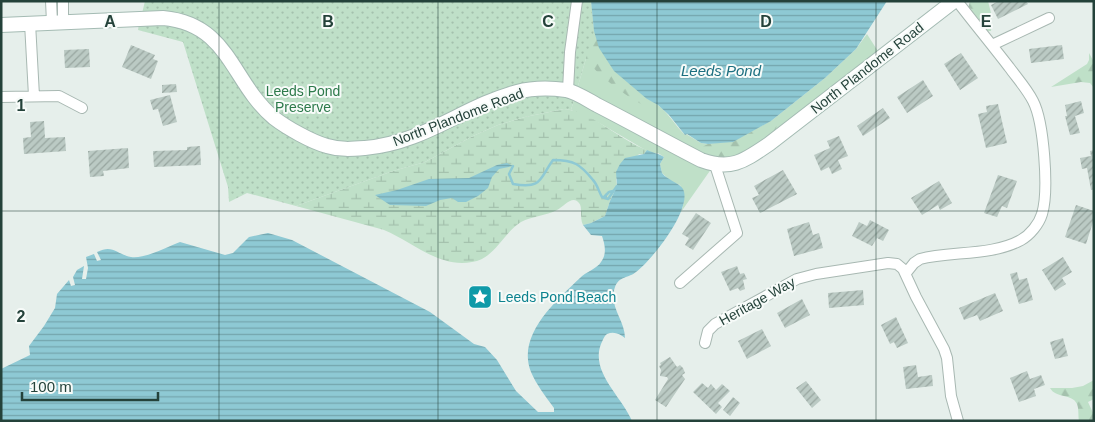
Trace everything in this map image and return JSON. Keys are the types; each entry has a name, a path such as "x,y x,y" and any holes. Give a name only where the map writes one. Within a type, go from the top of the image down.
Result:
{"main road":[{"name":"North Plandome Road","path":"1,24 163,18 190,24 204,31 221,46 255,96 274,118 300,134 326,146 347,149 394,144 424,133 498,98 533,89 568,90 701,160 715,165 731,165 754,154 955,1"}],"street":[{"path":"51,1 58,22"},
{"path":"58,22 63,1"},
{"path":"568,90 570,52 577,1"},
{"path":"955,1 992,44 1030,94 1038,113 1046,185 1045,204 1041,216 1036,226 1022,239 995,248 920,259 914,262 906,273 916,297 944,348 947,358 951,396 958,421"},
{"path":"992,44 1049,18"},
{"path":"30,23 34,96"},
{"path":"1,97 60,96 82,108"},
{"path":"680,283 737,233 715,165"},
{"name":"Heritage Way","path":"705,343 708,331 715,324 797,279 816,274 892,263 899,265 906,273"}],"green space":[{"name":"Leeds Pond Preserve","path":"145,1 591,1 594,31 571,110 564,109 525,117 498,125 425,162 393,171 296,206 247,193 229,202 228,187 183,42 138,30"},
{"path":"591,1 594,31 614,71 647,99 654,111 622,92 588,62 582,51 580,38"},
{"path":"970,1 988,1 992,17 991,31 987,31 968,9"},
{"path":"594,31 647,99 664,110 685,135 701,143 708,144 733,141 771,121 825,78 856,49 867,34 881,56 769,144 714,165 681,212 684,202 683,192 680,185 672,182 662,173 660,164 664,157 642,148 601,124 571,110"},
{"path":"1089,53 1094,62 1094,88 1090,83 1081,82 1051,87 1087,64"},
{"path":"564,109 585,115 647,150 644,154 639,154 616,179 617,186 605,216 591,223 583,225 580,205 577,201 571,200 553,212 521,222 509,232 493,251 480,260 460,263 437,258 384,230 296,206 393,171 425,162 498,125"},
{"path":"771,121 779,122 773,134 741,157 721,159 711,156 702,147 708,144 733,142"},
{"path":"1094,380 1094,399 1088,402 1094,415 1094,421 1079,421 1078,406 1075,401 1072,398 1056,394 1050,388 1083,386"}],"water":[{"name":"Leeds Pond","path":"591,1 887,1 856,49 825,78 771,121 733,142 708,144 701,143 687,134 685,135 658,105 647,99 614,71 599,48 594,31"},
{"path":"647,150 664,157 660,164 662,173 683,189 684,198 682,209 676,221 660,246 643,266 619,281 615,287 613,294 615,307 625,338 617,333 610,333 605,336 601,344 599,354 603,374 632,421 1,421 1,369 30,355 29,346 55,308 57,294 69,280 71,286 75,285 73,277 77,270 84,266 82,279 86,279 88,268 86,257 94,254 97,261 101,260 97,252 111,249 126,256 137,257 156,252 180,242 225,255 233,253 249,237 268,233 292,240 430,312 474,344 485,347 497,360 516,391 538,412 554,412 554,408 538,386 531,372 528,358 529,345 541,319 550,308 582,276 597,267 603,259 605,249 602,236 591,235 583,225 605,216 617,186 616,172 625,158 644,154"},
{"path":"507,163 513,166 499,169 492,177 488,188 466,202 458,202 452,198 440,200 426,206 390,205 375,195 429,179 469,178 497,165"}],"building":[{"path":"999,1 1026,1 1028,4 998,19 991,5"},
{"path":"131,45 155,55 153,59 158,61 151,79 122,67"},
{"path":"1062,45 1064,59 1031,63 1029,49"},
{"path":"89,49 90,67 65,68 64,50"},
{"path":"961,53 978,78 960,90 944,64"},
{"path":"923,80 933,96 907,113 897,97"},
{"path":"176,84 177,92 162,93 162,85"},
{"path":"170,95 177,122 163,126 158,109 153,110 150,100"},
{"path":"1081,101 1084,113 1075,116 1080,133 1070,135 1065,116 1067,116 1065,105"},
{"path":"998,104 1007,143 986,148 978,114 987,112 986,106"},
{"path":"883,108 890,118 863,136 857,126"},
{"path":"44,121 45,138 65,137 66,151 24,154 23,138 31,137 30,122"},
{"path":"839,136 848,156 838,160 842,169 832,174 829,167 821,171 814,155 830,148 827,141"},
{"path":"200,146 201,165 154,167 153,151 187,150 187,147"},
{"path":"128,148 129,168 103,171 104,176 90,177 88,151"},
{"path":"1094,150 1094,189 1091,190 1087,168 1082,169 1080,158 1091,156 1090,151"},
{"path":"783,170 797,194 760,213 752,198 759,195 754,186"},
{"path":"998,175 1017,181 1007,208 1002,206 997,217 984,213"},
{"path":"939,181 952,203 940,210 938,205 922,215 911,198"},
{"path":"1076,205 1094,211 1094,219 1086,244 1065,237"},
{"path":"696,213 711,223 693,250 685,245 689,238 682,234"},
{"path":"870,220 889,230 883,241 877,238 872,246 852,236 859,222 867,226"},
{"path":"809,222 813,235 819,233 823,248 794,256 787,229"},
{"path":"1063,257 1072,272 1062,278 1066,284 1055,291 1042,270"},
{"path":"737,266 740,274 744,273 747,279 743,280 745,289 740,291 738,288 730,291 721,272"},
{"path":"1017,272 1019,280 1027,278 1033,300 1019,304 1010,274"},
{"path":"863,290 864,305 829,308 828,293"},
{"path":"995,293 1003,311 980,321 977,315 964,320 959,308"},
{"path":"802,299 810,315 785,328 777,313"},
{"path":"896,317 908,343 897,348 894,342 890,344 881,325"},
{"path":"762,329 771,346 747,359 738,341"},
{"path":"1063,338 1068,356 1055,359 1050,342"},
{"path":"670,357 677,367 680,365 683,368 685,373 682,375 685,379 666,407 655,400 668,379 667,377 660,376 660,363"},
{"path":"916,365 918,377 932,375 933,386 906,389 903,367"},
{"path":"1027,371 1030,379 1041,375 1045,385 1034,389 1036,396 1019,402 1010,378"},
{"path":"806,381 821,400 812,408 796,388"},
{"path":"702,383 708,388 711,384 716,390 722,384 730,391 718,403 722,407 716,414 693,392"},
{"path":"733,397 740,403 730,416 723,410"}],"waterway":[{"path":"513,166 509,174 513,184 535,184 553,160 571,162 580,167 594,182 602,197 608,199 617,186"},
{"path":"604,197 613,191"}],"place":[{"name":"Leeds Pond Beach","path":"480,297"}]}
